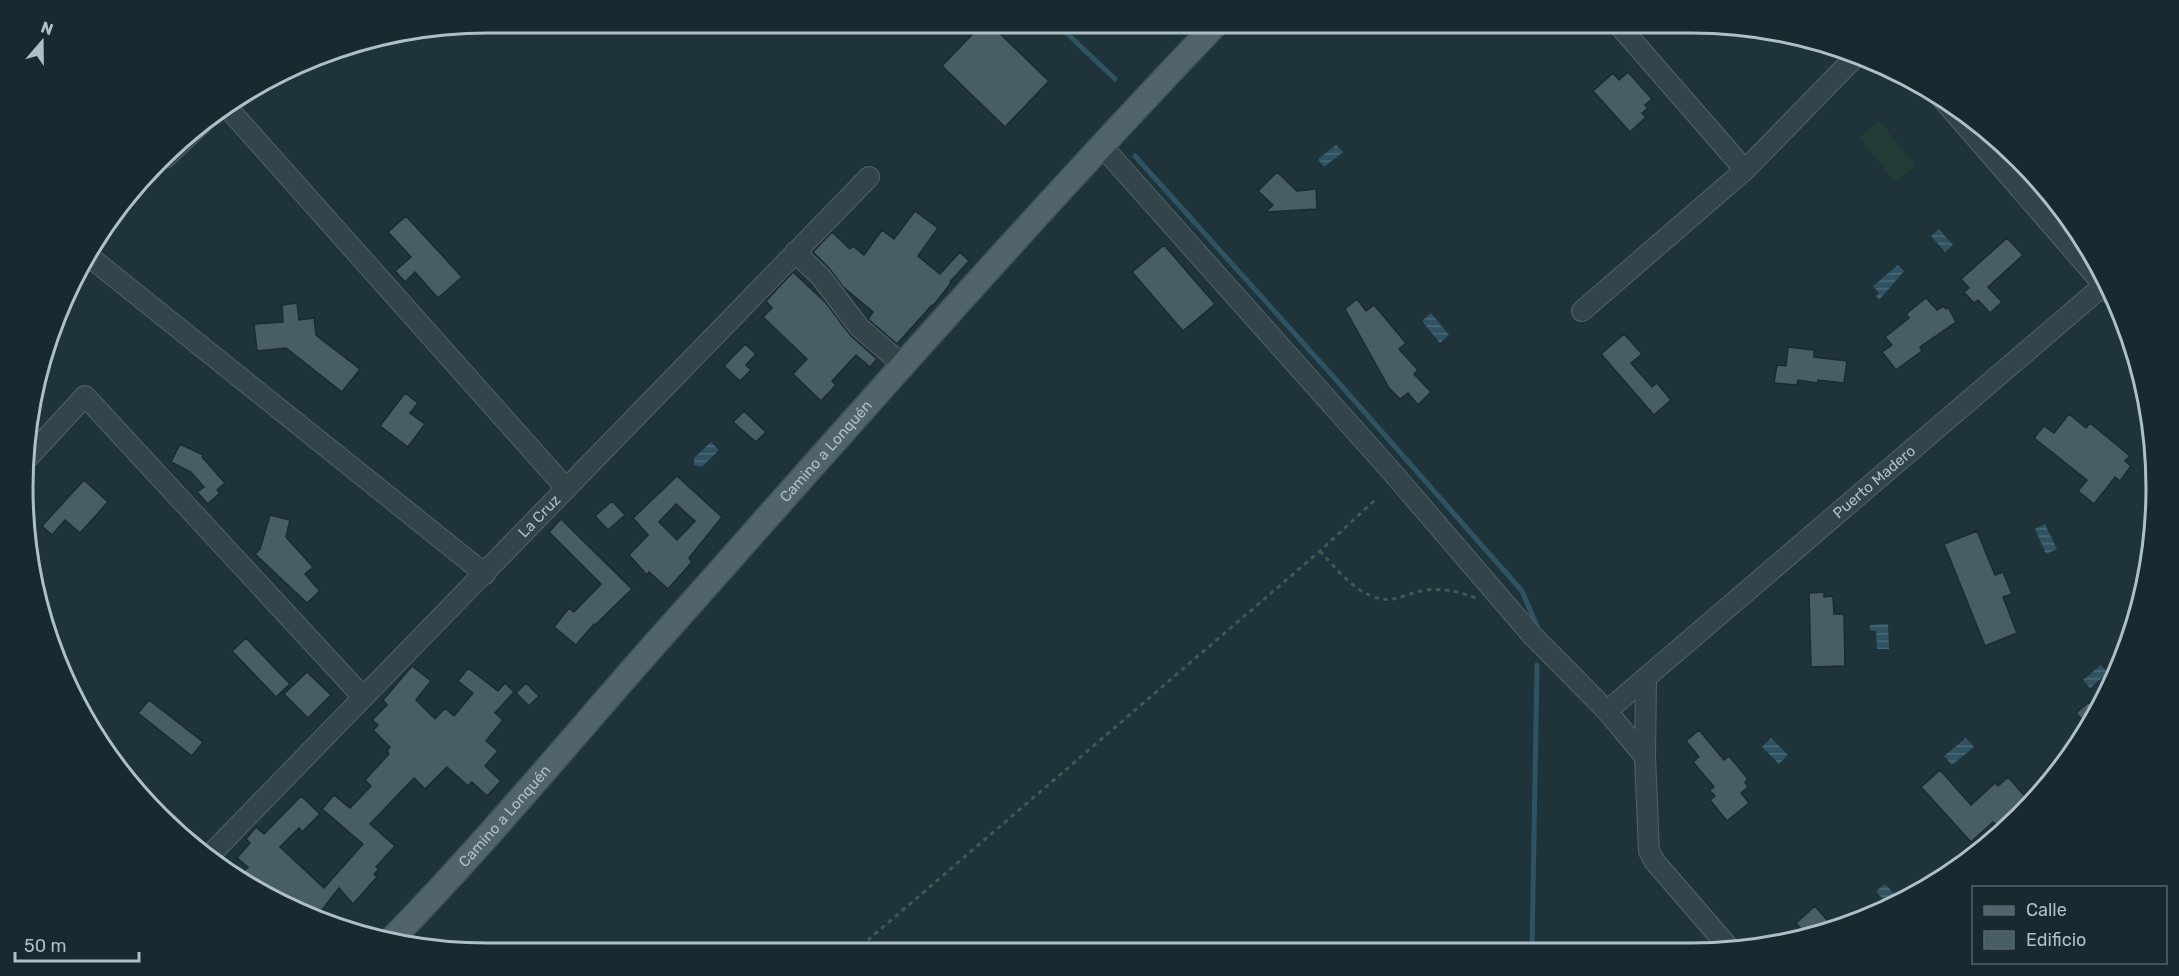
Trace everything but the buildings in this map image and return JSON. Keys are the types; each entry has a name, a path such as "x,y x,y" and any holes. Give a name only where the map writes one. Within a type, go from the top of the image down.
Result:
{"main road":[{"name":"Camino a Lonquén","path":"397,934 441,888 903,365 1101,145 1207,33"},
{"name":"Camino a Lonquén","path":"410,936 441,888"}],"street":[{"path":"1627,33 1745,170"},
{"path":"1582,311 1745,170 1850,62"},
{"path":"232,112 566,487"},
{"path":"1965,125 2088,267"},
{"path":"1101,145 1392,472 1532,635 1607,711 1645,757"},
{"name":"La Cruz","path":"214,851 869,177"},
{"path":"795,252 821,277 859,327 903,365"},
{"path":"94,260 484,574"},
{"name":"Puerto Madero","path":"1607,711 2103,296"},
{"path":"35,450 85,396 363,697"},
{"path":"1646,679 1645,757 1651,856 1724,942"}],"path":[{"path":"865,943 1320,551 1377,498"},
{"path":"1320,551 1351,583 1378,598 1398,599 1435,590 1457,592 1479,600"}],"green space":[{"path":"1880,121 1915,166 1895,182 1859,137"}],"water":[{"path":"1336,145 1343,152 1324,167 1318,159"},
{"path":"1939,229 1953,245 1945,252 1931,236"},
{"path":"1898,265 1904,271 1879,300 1876,296 1879,293 1873,286"},
{"path":"1431,313 1449,335 1440,343 1422,321"},
{"path":"711,442 719,450 702,467 694,465 694,458"},
{"path":"2045,524 2057,549 2046,554 2035,529"},
{"path":"1888,624 1889,649 1877,649 1876,631 1870,630 1870,625"},
{"path":"2101,665 2107,672 2090,688 2083,680"},
{"path":"1771,738 1788,755 1779,764 1762,747"},
{"path":"1966,738 1974,747 1952,765 1944,756"},
{"path":"1885,884 1895,894 1883,900 1876,891"}],"waterway":[{"path":"1067,33 1115,79"},
{"path":"1135,156 1522,591 1537,626"},
{"path":"1532,943 1537,665"}]}
